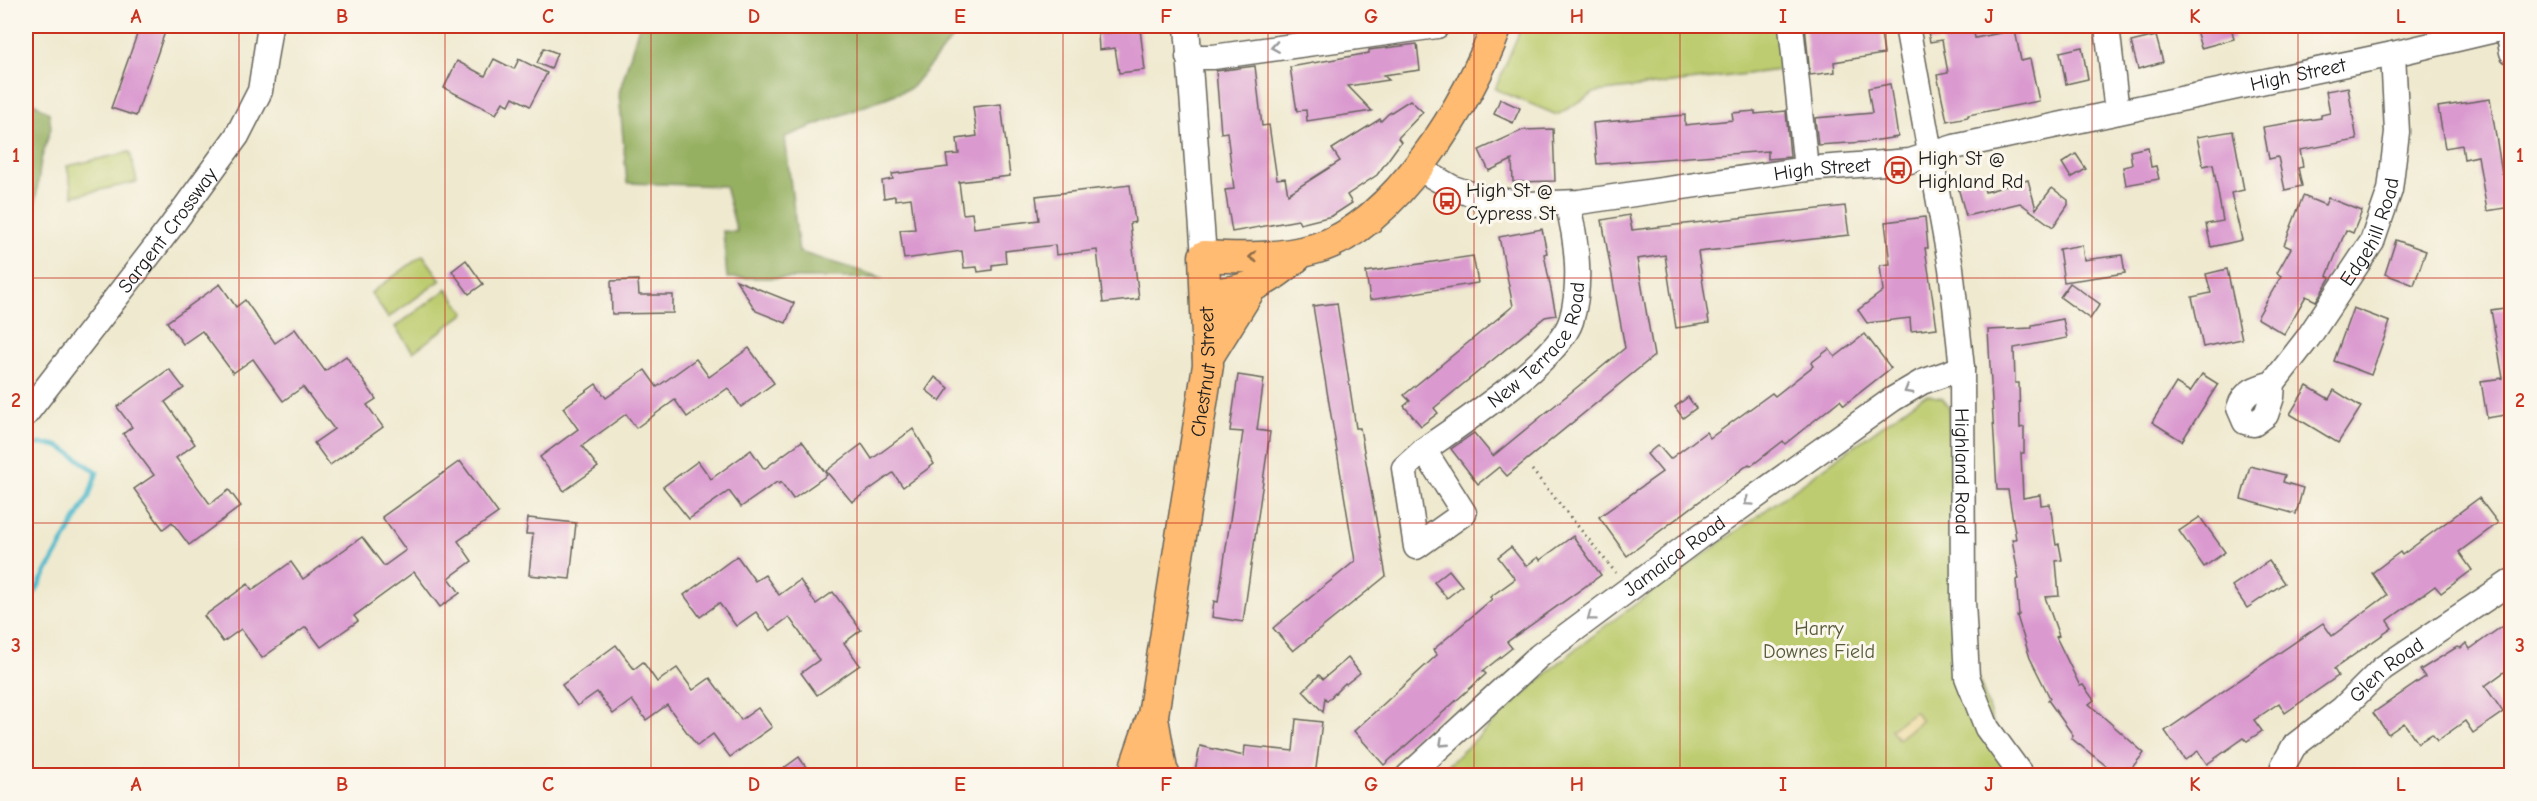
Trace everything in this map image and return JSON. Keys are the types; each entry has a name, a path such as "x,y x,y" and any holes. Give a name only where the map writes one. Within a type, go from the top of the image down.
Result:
{"main road":[{"path":"1204,256 1238,258 1302,252 1315,249 1351,233 1382,208 1416,167 1455,112 1479,68 1497,26"},
{"path":"1206,294 1233,293 1251,288 1282,270 1302,252"},
{"name":"Chestnut Street","path":"1136,776 1136,764 1153,715 1208,357 1204,256"},
{"path":"1208,357 1251,288"},
{"name":"Chestnut Street","path":"1153,715 1165,776"}],"street":[{"name":"Sargent Crossway","path":"26,414 237,136 260,91 270,26"},
{"name":"Chestnut Street","path":"1187,26 1204,256"},
{"path":"1188,57 1213,57 1437,26"},
{"path":"1791,26 1806,169"},
{"name":"Highland Road","path":"1907,26 1951,268 1962,368 1963,602 1967,677 1987,728 2022,776"},
{"path":"2107,26 2117,112"},
{"path":"2509,27 2511,52"},
{"name":"High Street","path":"1416,167 1453,188 1483,198 1528,204 1567,203 1806,169 1910,161 1954,147 2393,54 2509,27"},
{"name":"Edgehill Road","path":"2273,383 2308,338 2372,242 2390,190 2397,132 2393,54"},
{"name":"New Terrace Road","path":"1424,450 1520,380 1560,339 1570,323 1577,282 1571,218 1567,203"},
{"name":"Jamaica Road","path":"1408,776 1539,656 1699,537 1893,399 1922,382 1962,368"},
{"name":"Glen Road","path":"2281,776 2283,766 2294,746 2342,709 2383,668 2511,581"}],"path":[{"path":"1532,470 1618,577"}],"green space":[{"path":"639,26 960,26 960,29 911,88 785,137 799,252 883,278 727,278 723,231 737,232 725,186 627,183 619,93"},
{"path":"1522,26 1783,26 1788,69 1596,92 1557,115 1495,89"},
{"path":"26,102 34,103 49,113 51,128 41,160 33,221 26,224"},
{"path":"130,152 137,182 73,196 67,166"},
{"path":"423,255 441,280 388,318 371,293"},
{"path":"447,289 465,313 413,352 395,327"},
{"name":"Harry Downes Field","path":"1928,395 1942,398 1949,407 1956,609 2010,775 1436,776 1555,666 1604,627 1922,397"}],"sand":[{"path":"1915,711 1922,720 1898,739 1891,729"}],"building":[{"path":"140,26 167,26 136,116 111,108"},
{"path":"1805,26 1880,26 1884,54 1834,62 1835,72 1810,75"},
{"path":"1927,26 1979,26 1980,32 1974,33 1975,38 2015,30 2021,61 2030,59 2039,101 1947,121 1937,75 1948,73 1942,40 1930,42"},
{"path":"2195,26 2231,26 2234,39 2201,48"},
{"path":"1140,29 1145,70 1119,73 1115,48 1099,50 1098,34"},
{"path":"2156,36 2163,62 2138,69 2131,42"},
{"path":"1417,44 1420,70 1383,75 1389,80 1348,86 1372,111 1307,121 1306,110 1297,111 1290,67 1369,53 1369,50"},
{"path":"2082,47 2088,79 2066,84 2060,52"},
{"path":"544,48 557,53 551,69 537,63"},
{"path":"494,59 514,69 519,59 547,73 530,106 513,97 509,105 503,102 496,114 444,88 457,61 485,76"},
{"path":"1255,66 1262,126 1269,125 1277,179 1285,178 1288,194 1340,161 1332,149 1380,119 1381,121 1410,100 1423,112 1398,138 1401,142 1377,175 1347,195 1352,203 1332,216 1300,224 1298,220 1232,232 1225,190 1234,189 1227,132 1221,133 1216,71"},
{"path":"1890,84 1898,137 1818,145 1815,118 1872,113 1868,88"},
{"path":"2348,87 2357,140 2300,150 2303,167 2298,168 2302,186 2285,190 2278,157 2269,159 2263,127 2321,118 2321,115 2330,113 2326,91"},
{"path":"1500,99 1520,108 1513,123 1494,114"},
{"path":"2490,99 2502,173 2511,171 2511,207 2487,211 2478,156 2464,159 2462,145 2445,148 2438,107"},
{"path":"1001,104 1010,176 959,182 963,214 972,213 974,228 1039,220 1036,196 1130,185 1135,222 1130,223 1139,299 1103,303 1097,250 1056,255 1055,245 1005,251 1006,263 992,265 992,270 978,272 977,267 964,268 962,251 904,259 900,230 915,229 911,198 895,200 895,196 884,198 882,181 893,179 892,174 948,167 946,155 959,154 957,139 977,136 973,107"},
{"path":"1755,111 1755,114 1786,111 1790,157 1768,159 1768,151 1597,164 1593,123 1685,115 1685,125 1733,120 1732,113"},
{"path":"1553,129 1555,181 1513,182 1512,160 1489,171 1479,150 1523,130"},
{"path":"2233,131 2244,190 2231,193 2242,240 2211,247 2206,224 2223,221 2213,164 2203,166 2197,137"},
{"path":"2148,147 2151,167 2156,166 2159,179 2126,185 2123,167 2132,165 2130,151"},
{"path":"2076,154 2086,169 2071,178 2062,163"},
{"path":"1981,177 1985,192 2028,180 2036,209 2052,188 2068,200 2068,205 2053,227 2020,203 1966,216 1957,184"},
{"path":"2303,196 2325,205 2328,198 2362,211 2353,233 2346,230 2327,276 2330,278 2316,301 2306,296 2284,334 2257,318 2281,276 2277,273 2291,248 2284,245"},
{"path":"1845,206 1849,235 1698,252 1709,323 1676,328 1665,255 1637,259 1654,356 1507,476 1499,467 1478,484 1451,449 1474,433 1493,456 1625,348 1602,220 1629,215 1632,230"},
{"path":"1925,217 1928,248 1925,248 1937,328 1911,331 1910,318 1867,323 1858,310 1883,291 1880,265 1890,264 1885,222"},
{"path":"1542,229 1547,253 1544,254 1556,315 1545,317 1434,408 1438,413 1421,426 1404,406 1410,401 1404,395 1513,306 1499,237"},
{"path":"2396,240 2426,251 2414,285 2385,274"},
{"path":"2082,245 2084,260 2122,255 2125,273 2064,282 2059,249"},
{"path":"1473,256 1478,283 1370,300 1366,272"},
{"path":"466,260 483,284 469,294 452,271"},
{"path":"2227,269 2242,339 2203,347 2192,297 2211,293 2206,274"},
{"path":"638,280 639,295 673,295 673,313 612,314 611,281"},
{"path":"736,280 794,303 786,323 756,311"},
{"path":"2070,283 2100,304 2090,319 2060,297"},
{"path":"220,284 236,307 245,300 275,343 295,329 325,371 346,356 376,399 367,405 383,427 330,465 314,443 334,429 303,387 283,401 253,359 233,373 202,331 183,344 167,322"},
{"path":"1337,303 1356,428 1360,428 1386,576 1293,651 1273,628 1355,561 1313,306"},
{"path":"2511,307 2511,414 2487,418 2481,381 2503,378 2491,310"},
{"path":"2353,308 2390,322 2371,375 2334,361"},
{"path":"2063,319 2067,338 2014,348 2015,383 2019,383 2020,428 2024,427 2024,453 2021,453 2023,498 2040,495 2041,505 2050,504 2056,545 2059,544 2062,560 2056,561 2059,596 2045,597 2059,636 2056,637 2080,686 2083,685 2094,700 2089,704 2144,753 2125,776 2119,776 2071,738 2073,735 2048,700 2050,698 2030,658 2017,616 2019,615 2016,580 2019,579 2012,539 2016,539 2008,490 1997,490 1988,330 2032,328 2032,325"},
{"path":"1865,334 1891,368 1844,405 1840,400 1785,444 1783,441 1751,466 1749,464 1627,556 1599,517 1662,472 1647,454 1658,445 1670,459 1706,432 1710,438 1772,393 1775,396 1813,366 1811,363 1829,349 1835,357"},
{"path":"749,348 774,383 741,407 728,388 687,417 675,400 636,428 626,414 582,446 598,467 564,491 540,457 578,429 563,408 596,384 606,398 645,370 657,387 696,359 709,377"},
{"path":"169,369 184,388 165,402 195,444 176,458 210,504 229,490 241,506 189,545 172,522 163,529 134,489 154,475 123,434 132,427 117,407"},
{"path":"2202,374 2218,384 2182,441 2152,422 2176,383 2190,392"},
{"path":"1238,375 1264,379 1257,430 1270,432 1243,622 1212,617 1214,601 1218,602 1243,432 1230,431"},
{"path":"935,377 949,388 940,401 926,390"},
{"path":"2307,386 2329,399 2334,390 2361,407 2338,443 2290,414"},
{"path":"1688,397 1696,408 1683,418 1675,407"},
{"path":"913,429 934,464 903,487 893,473 852,502 826,471 862,444 872,459"},
{"path":"802,441 827,475 793,499 781,482 779,484 777,482 741,507 729,491 689,519 663,487 698,461 711,479 751,450 764,469"},
{"path":"460,461 498,513 458,541 472,561 449,578 460,593 440,607 414,572 354,616 358,621 321,647 306,627 262,658 241,629 223,642 204,616 248,584 252,590 291,562 303,579 362,537 384,566 406,550 382,517"},
{"path":"2250,466 2285,475 2283,482 2303,488 2296,514 2241,499"},
{"path":"2479,498 2498,523 2459,552 2472,570 2441,593 2435,586 2387,621 2392,628 2334,669 2338,676 2285,713 2279,703 2254,720 2262,731 2247,741 2244,738 2207,764 2198,751 2185,760 2165,731 2323,623 2332,636 2387,595 2372,573 2400,552 2402,555"},
{"path":"2200,517 2225,552 2204,567 2179,531"},
{"path":"528,518 576,523 570,579 529,575 533,534 526,534"},
{"path":"1573,536 1601,575 1507,642 1512,648 1483,671 1486,674 1384,765 1354,731 1437,655 1433,650 1492,599 1490,597 1515,579 1498,557 1511,547 1526,566 1538,557 1540,560"},
{"path":"737,556 755,581 765,575 779,595 800,580 816,604 833,592 861,630 844,643 860,665 817,695 801,673 819,660 789,617 770,631 756,612 736,626 719,603 700,617 684,595"},
{"path":"2269,561 2284,583 2247,608 2232,586"},
{"path":"1449,570 1462,586 1447,598 1434,582"},
{"path":"2511,620 2511,667 2485,686 2503,712 2473,733 2465,721 2437,741 2432,734 2418,743 2404,723 2388,734 2373,713 2425,677 2420,670 2466,643 2470,649"},
{"path":"616,645 634,669 643,662 657,682 677,668 693,690 710,678 741,720 758,708 772,727 730,757 713,734 697,746 667,705 646,720 632,700 613,714 597,692 577,706 562,685"},
{"path":"1348,658 1360,673 1345,683 1327,701 1325,698 1323,712 1303,691 1319,675 1323,679"},
{"path":"1296,719 1322,722 1315,776 1194,776 1200,746 1244,756 1245,746 1293,751"},
{"path":"799,757 812,776 773,776"}],"waterway":[{"path":"26,446 38,444 57,446 97,472 89,496 26,608"}],"place":[{"name":"High St @ Highland Rd","path":"1898,170"},
{"name":"High St @ Cypress St","path":"1447,201"}]}
